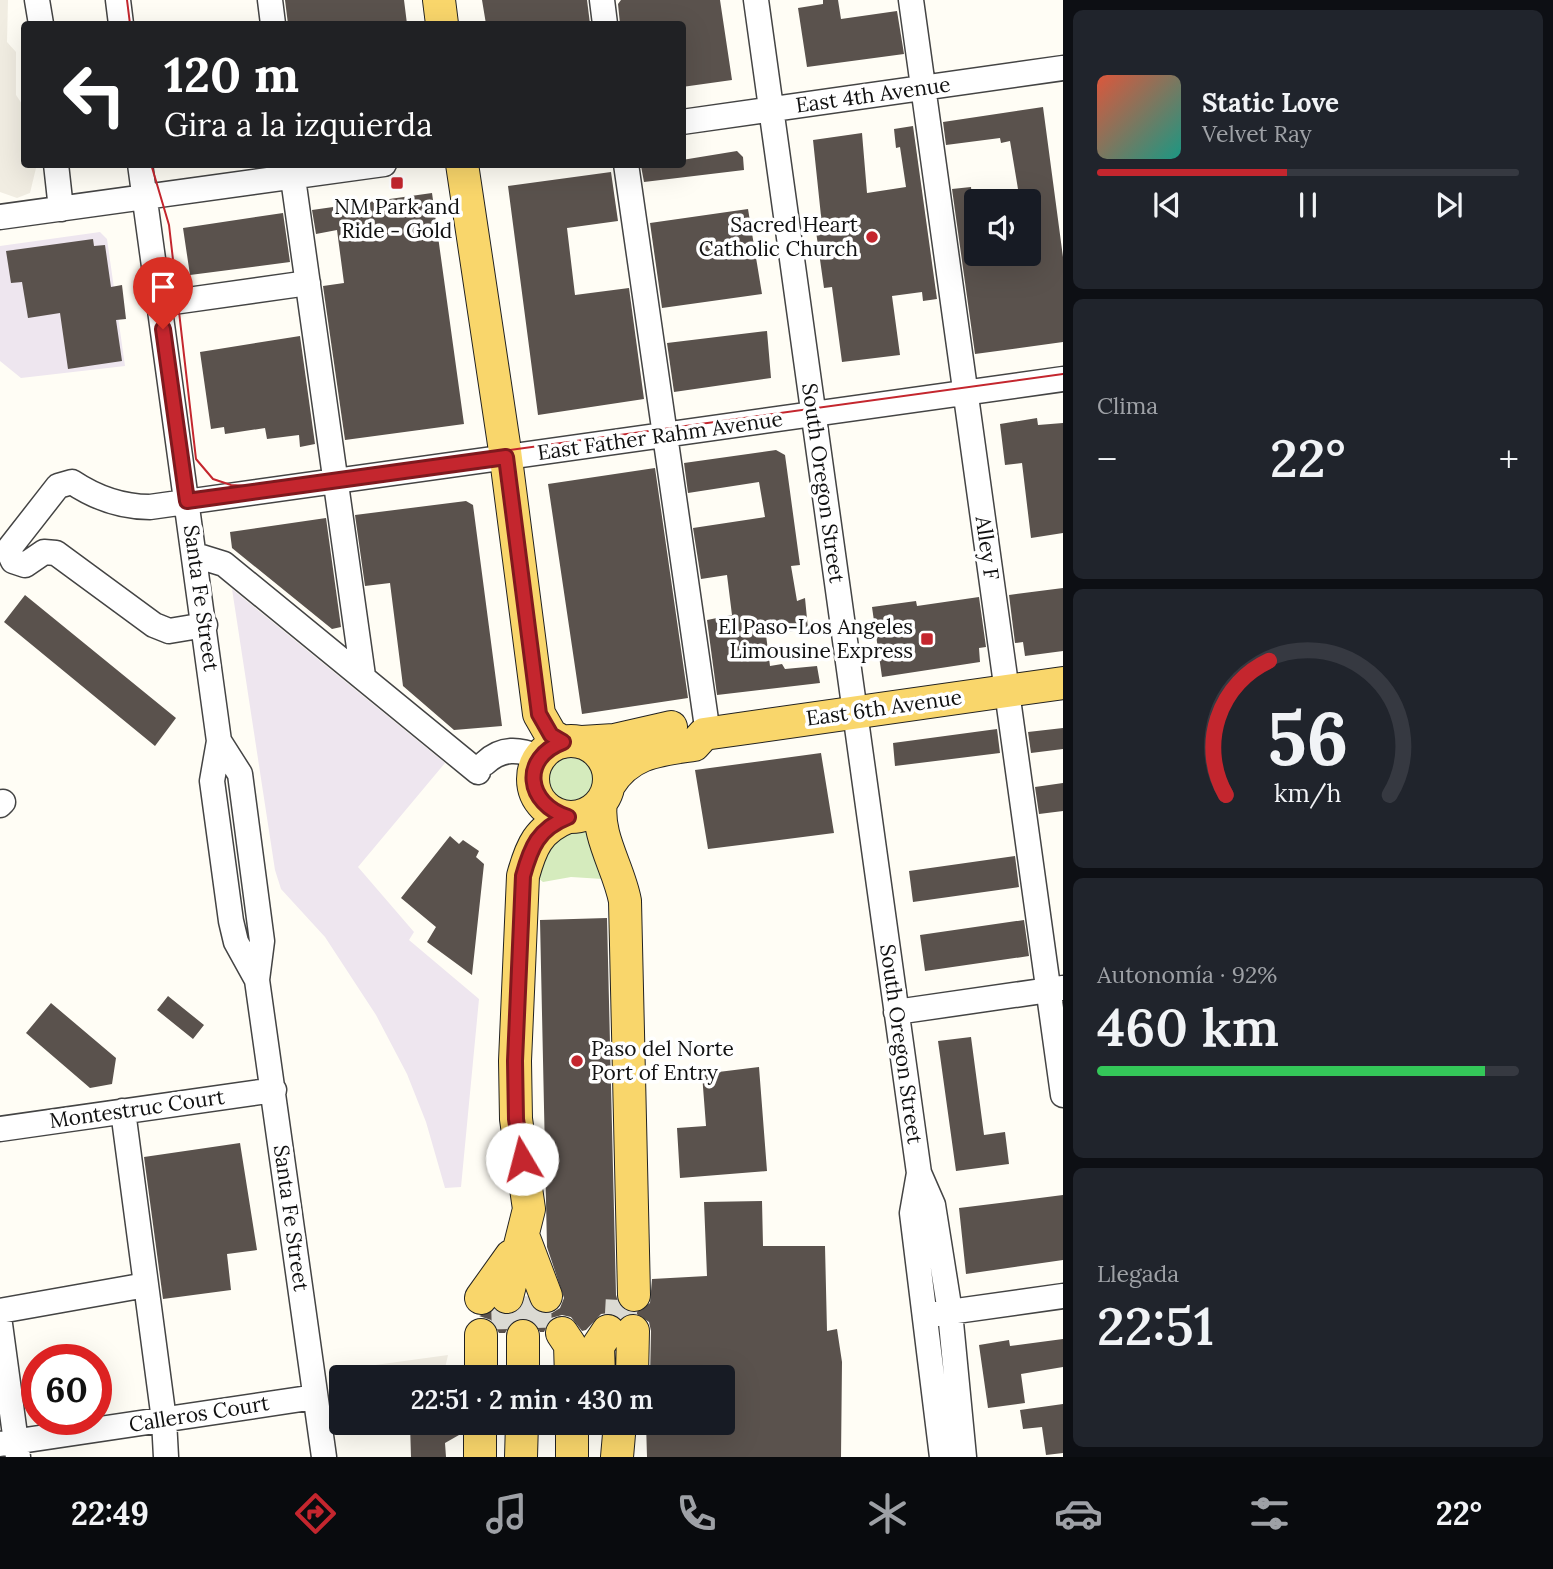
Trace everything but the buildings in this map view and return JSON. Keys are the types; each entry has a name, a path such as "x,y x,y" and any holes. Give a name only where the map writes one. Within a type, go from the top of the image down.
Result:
{"main road":[{"path":"439,0 442,21"},
{"path":"463,168 506,457 539,714 561,747 602,757 609,774 599,818 601,831 620,875 625,901 629,1289"},
{"name":"East 6th Avenue","path":"605,794 621,767 636,757 657,750 694,745 706,734 1063,683"},
{"name":"East 6th Avenue","path":"561,747 603,742 690,724 706,734"},
{"path":"561,747 534,768 535,792 547,808 568,817"},
{"path":"524,1238 515,1297 529,1199 516,1119 519,906 523,876 532,846 551,824 585,814 605,794"},
{"path":"599,1365 598,1346 620,1331"},
{"path":"620,1331 620,1365"},
{"path":"620,1331 629,1365"},
{"path":"493,1365 522,1336"},
{"path":"502,1365 522,1336"},
{"path":"512,1365 522,1336"},
{"path":"522,1336 523,1365"},
{"path":"522,1336 533,1365"},
{"path":"522,1336 542,1365"},
{"path":"522,1336 570,1345 571,1365"},
{"path":"480,1435 480,1457"},
{"path":"493,1435 494,1457"},
{"path":"508,1435 508,1457"},
{"path":"521,1457 522,1435"},
{"path":"537,1435 538,1457"},
{"path":"550,1435 550,1457"},
{"path":"572,1435 572,1457"},
{"path":"598,1457 599,1435"},
{"path":"617,1457 619,1435"},
{"path":"629,1457 631,1435"}],"street":[{"path":"37,0 40,21"},
{"path":"118,0 121,21"},
{"path":"270,0 273,21"},
{"path":"602,0 605,21"},
{"name":"South Oregon Street","path":"756,0 895,1013 919,1173 933,1205 950,1312 964,1457"},
{"name":"Alley F","path":"911,0 1007,690 1056,990 1063,1095"},
{"name":"East 4th Avenue","path":"686,121 1063,68"},
{"path":"56,168 61,209"},
{"name":"Santa Fe Street","path":"141,168 219,741 212,781 231,922 236,942 257,979 324,1457"},
{"path":"0,217 145,198 292,171 331,168"},
{"path":"627,168 706,734"},
{"path":"292,171 363,676"},
{"path":"159,304 308,283"},
{"name":"East Father Rahm Avenue","path":"205,625 169,631 154,625 56,553 44,552 25,565 13,561 8,550 58,486 72,482 91,495 130,507 1063,379"},
{"path":"195,555 224,564 481,767 502,751 561,747"},
{"path":"895,1013 1056,990"},
{"name":"Montestruc Court","path":"0,1129 274,1090"},
{"path":"123,1111 164,1420 166,1457"},
{"name":"South Oregon Street","path":"919,1173 912,1213 942,1457"},
{"path":"0,1311 146,1285"},
{"path":"924,1315 1063,1296"},
{"path":"0,1324 11,1448"},
{"name":"Calleros Court","path":"11,1448 164,1420 316,1397"}],"shaded area":[{"path":"0,0 8,0 7,42 16,52 16,95 21,102 21,168 36,168 30,193 17,198 0,192"},
{"path":"100,232 107,239 125,366 21,378 0,361 0,246"},
{"path":"232,589 445,763 358,867 414,932 409,940 479,999 461,1187 445,1188 426,1122 407,1074 376,1015 325,937 281,889 275,870"},
{"path":"448,1355 446,1365 375,1365"}],"green space":[{"path":"571,755 587,762 594,778 587,794 571,801 555,794 548,778 555,762"},
{"path":"571,827 582,828 590,833 603,879 571,877 543,882 537,877 537,856"}],"tunnel":[{"path":"620,1332 622,1295"},
{"path":"535,1296 536,1337"},
{"path":"507,1297 508,1338"}],"tram line":[{"path":"127,0 130,21"},
{"path":"152,168 169,225 196,459 213,479 231,485 249,486 1063,374"}],"place":[{"name":"NM Park and Ride - Gold","path":"397,183"},
{"name":"Sacred Heart Catholic Church","path":"872,237"},
{"name":"El Paso-Los Angeles Limousine Express","path":"927,639"},
{"name":"Paso del Norte Port of Entry","path":"577,1061"}],"route":[{"path":"163,329 187,501 506,457 539,714 543,726 563,742 546,750 539,757 534,768 535,792 547,808 568,817 551,824 539,834 529,853 523,876 519,906 515,1061 516,1119 522,1159"}]}
